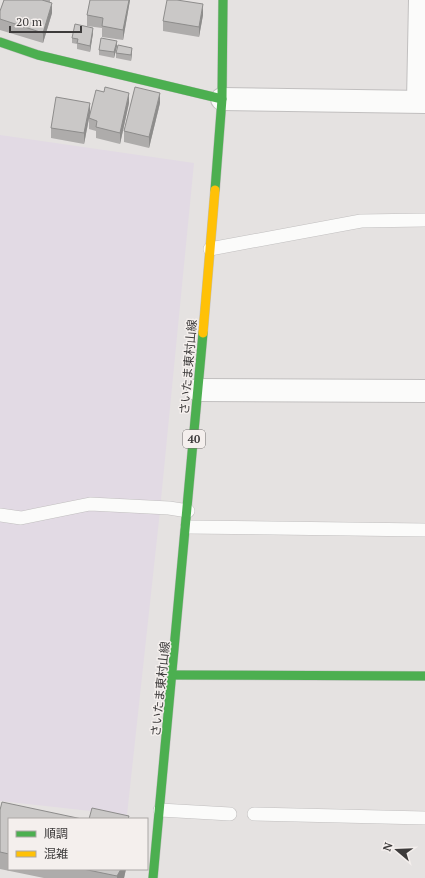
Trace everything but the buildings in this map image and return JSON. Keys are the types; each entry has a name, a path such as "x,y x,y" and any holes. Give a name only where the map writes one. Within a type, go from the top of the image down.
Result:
{"main road":[{"name":"さいたま東村山線","path":"153,878 187,527 222,99 223,0"},
{"path":"0,42 38,55 222,99"},
{"path":"173,675 425,676"}],"street":[{"path":"222,99 422,102 420,0"},
{"path":"198,390 425,391"}],"lane":[{"path":"210,249 361,221 425,220"},
{"path":"0,515 21,518 90,504 162,507 188,511"},
{"path":"187,527 425,530"},
{"path":"160,810 230,814"},
{"path":"254,814 425,818"}],"shaded area":[{"path":"0,135 194,163 159,520 127,815 0,801"}],"traffic: fast":[{"path":"215,190 222,99 223,0"},
{"path":"0,42 38,55 222,99"},
{"path":"153,878 203,333"},
{"path":"173,675 425,676"}],"traffic: slow":[{"path":"203,333 215,190"}]}
